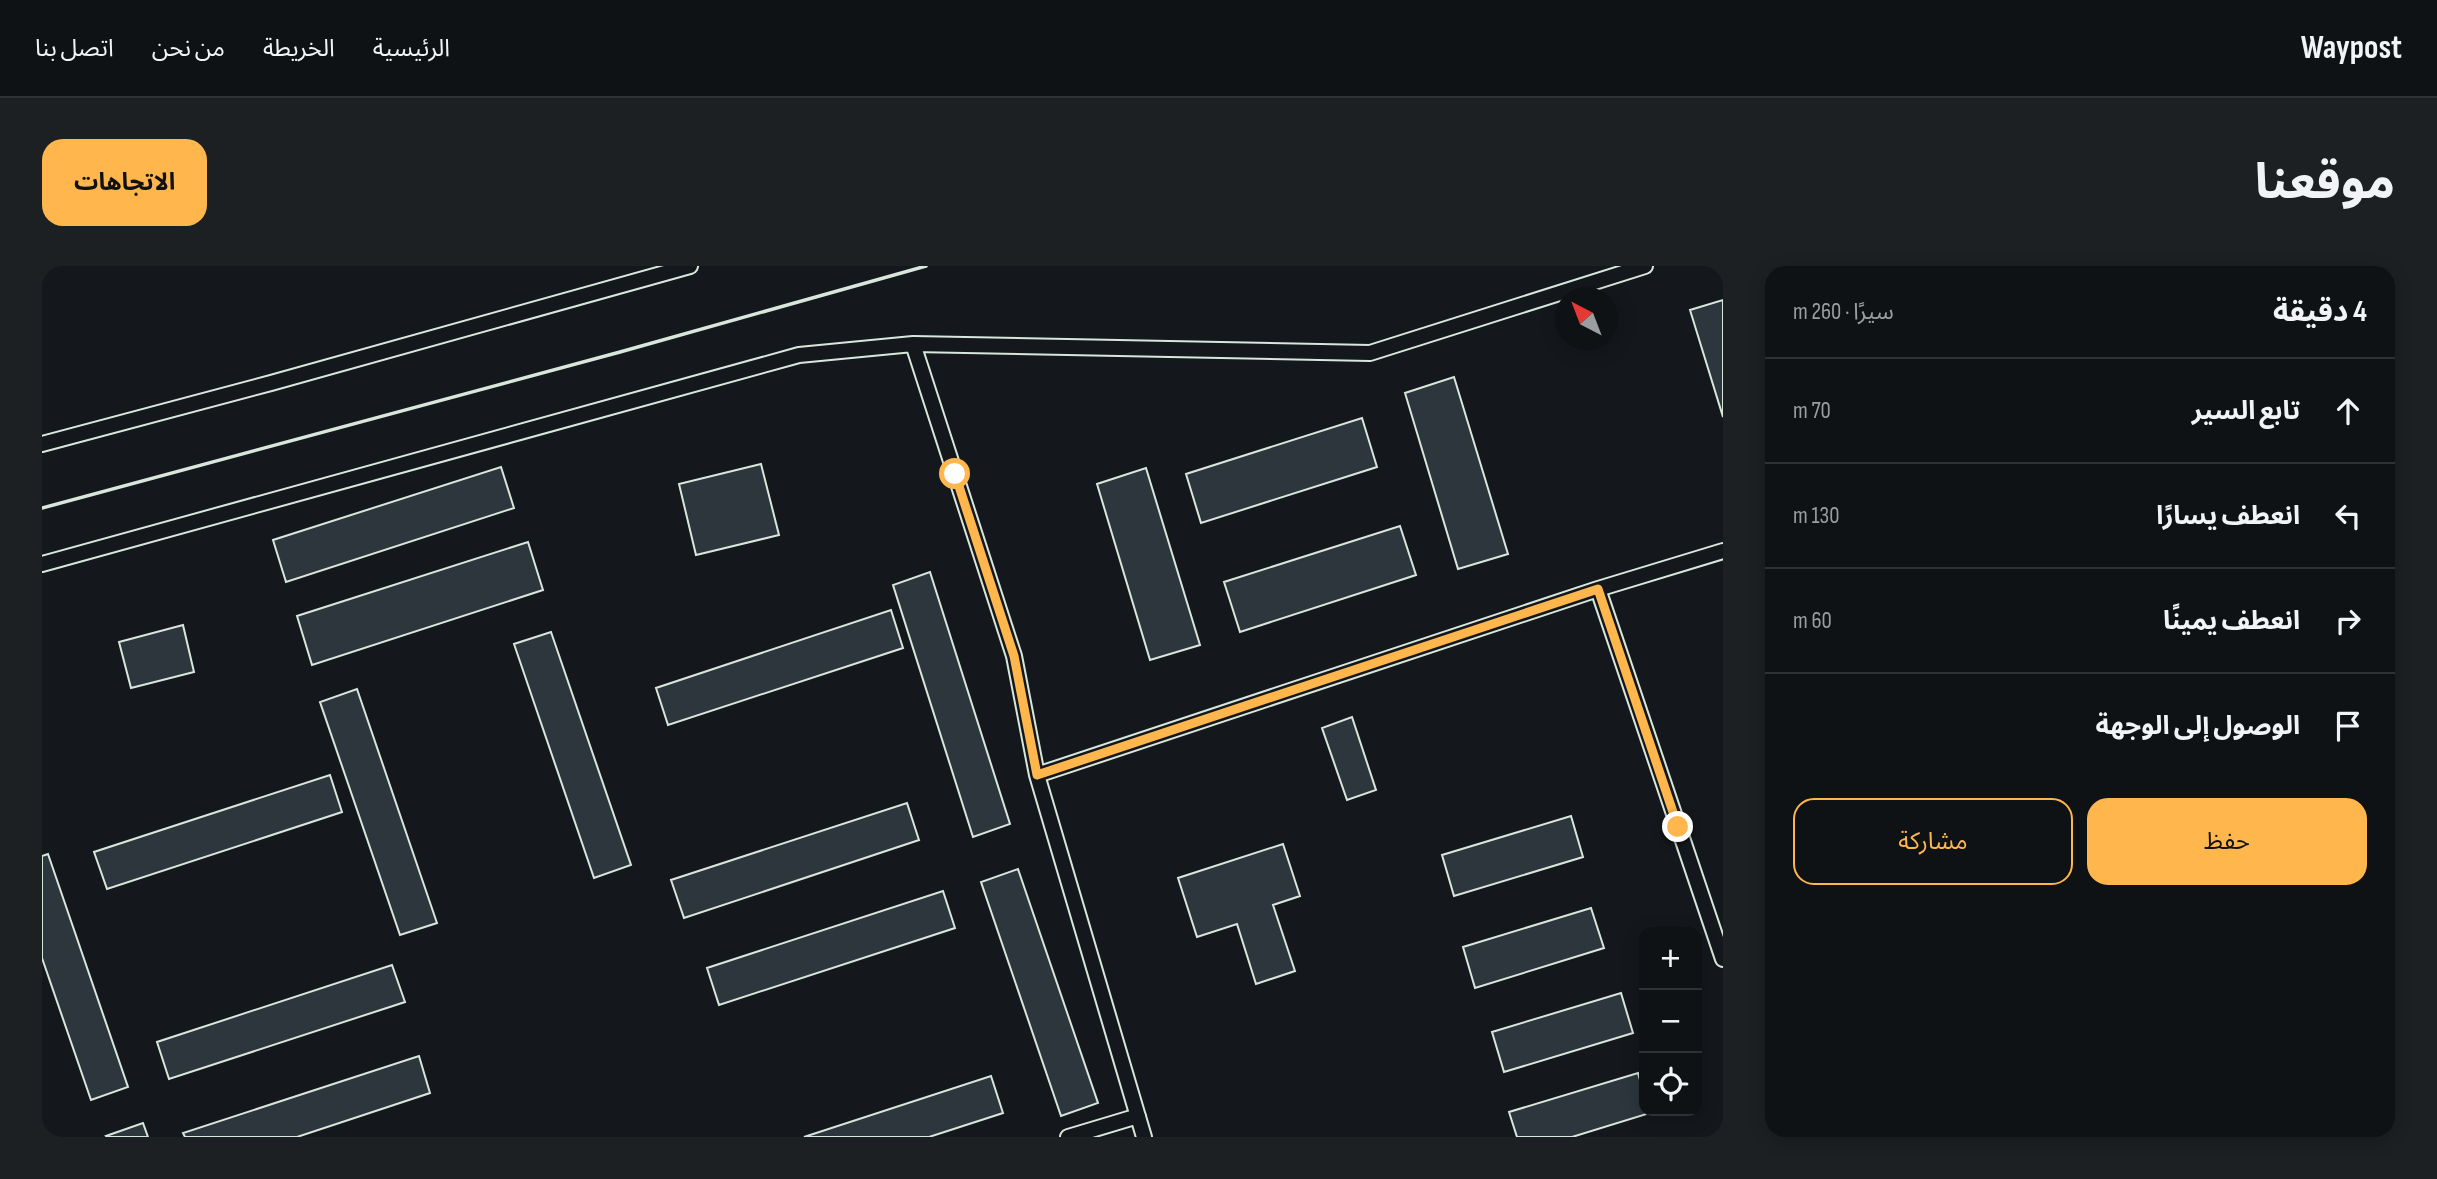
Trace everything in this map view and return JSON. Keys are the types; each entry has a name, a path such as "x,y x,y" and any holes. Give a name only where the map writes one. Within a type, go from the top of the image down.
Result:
{"lane":[{"path":"42,444 690,266"},
{"path":"42,564 799,355 913,344 1370,354 1645,266"},
{"path":"913,344 1014,656 1037,775 1144,1137"},
{"path":"1037,775 1598,589 1723,551"},
{"path":"1598,589 1723,959"},
{"path":"1068,1137 1138,1116"}],"building":[{"path":"1723,300 1723,417 1690,310"},
{"path":"1454,377 1508,554 1458,569 1405,393"},
{"path":"1362,418 1377,467 1201,523 1186,474"},
{"path":"761,464 779,535 696,555 679,484"},
{"path":"501,467 514,508 286,582 273,540"},
{"path":"1146,468 1200,645 1150,660 1097,484"},
{"path":"1400,526 1416,575 1240,632 1224,582"},
{"path":"528,542 543,590 312,665 297,616"},
{"path":"930,572 1010,824 973,837 893,585"},
{"path":"891,610 903,648 668,725 656,688"},
{"path":"183,625 194,672 131,688 119,642"},
{"path":"551,632 631,865 594,878 514,644"},
{"path":"357,689 437,923 400,935 320,702"},
{"path":"1352,717 1376,790 1347,800 1322,728"},
{"path":"330,775 342,812 107,889 94,852"},
{"path":"907,803 919,840 684,918 671,880"},
{"path":"1571,816 1583,857 1454,896 1442,855"},
{"path":"1283,844 1300,896 1273,905 1295,971 1256,984 1237,924 1197,937 1178,878"},
{"path":"48,854 128,1087 91,1100 42,958 42,856"},
{"path":"1018,869 1098,1103 1061,1116 981,882"},
{"path":"943,891 955,928 719,1005 707,968"},
{"path":"1591,908 1604,948 1475,988 1463,947"},
{"path":"392,965 405,1002 169,1079 157,1042"},
{"path":"1621,993 1633,1033 1504,1072 1492,1032"},
{"path":"419,1056 430,1093 297,1137 185,1137 183,1133"},
{"path":"1638,1073 1640,1116 1572,1137 1517,1137 1509,1112"},
{"path":"991,1076 1003,1113 929,1137 804,1137"},
{"path":"143,1123 148,1137 106,1136"}],"wall":[{"path":"42,508 620,352 926,266"}],"route":[{"path":"955,474 1014,656 1037,775 1598,589 1678,827"}]}
